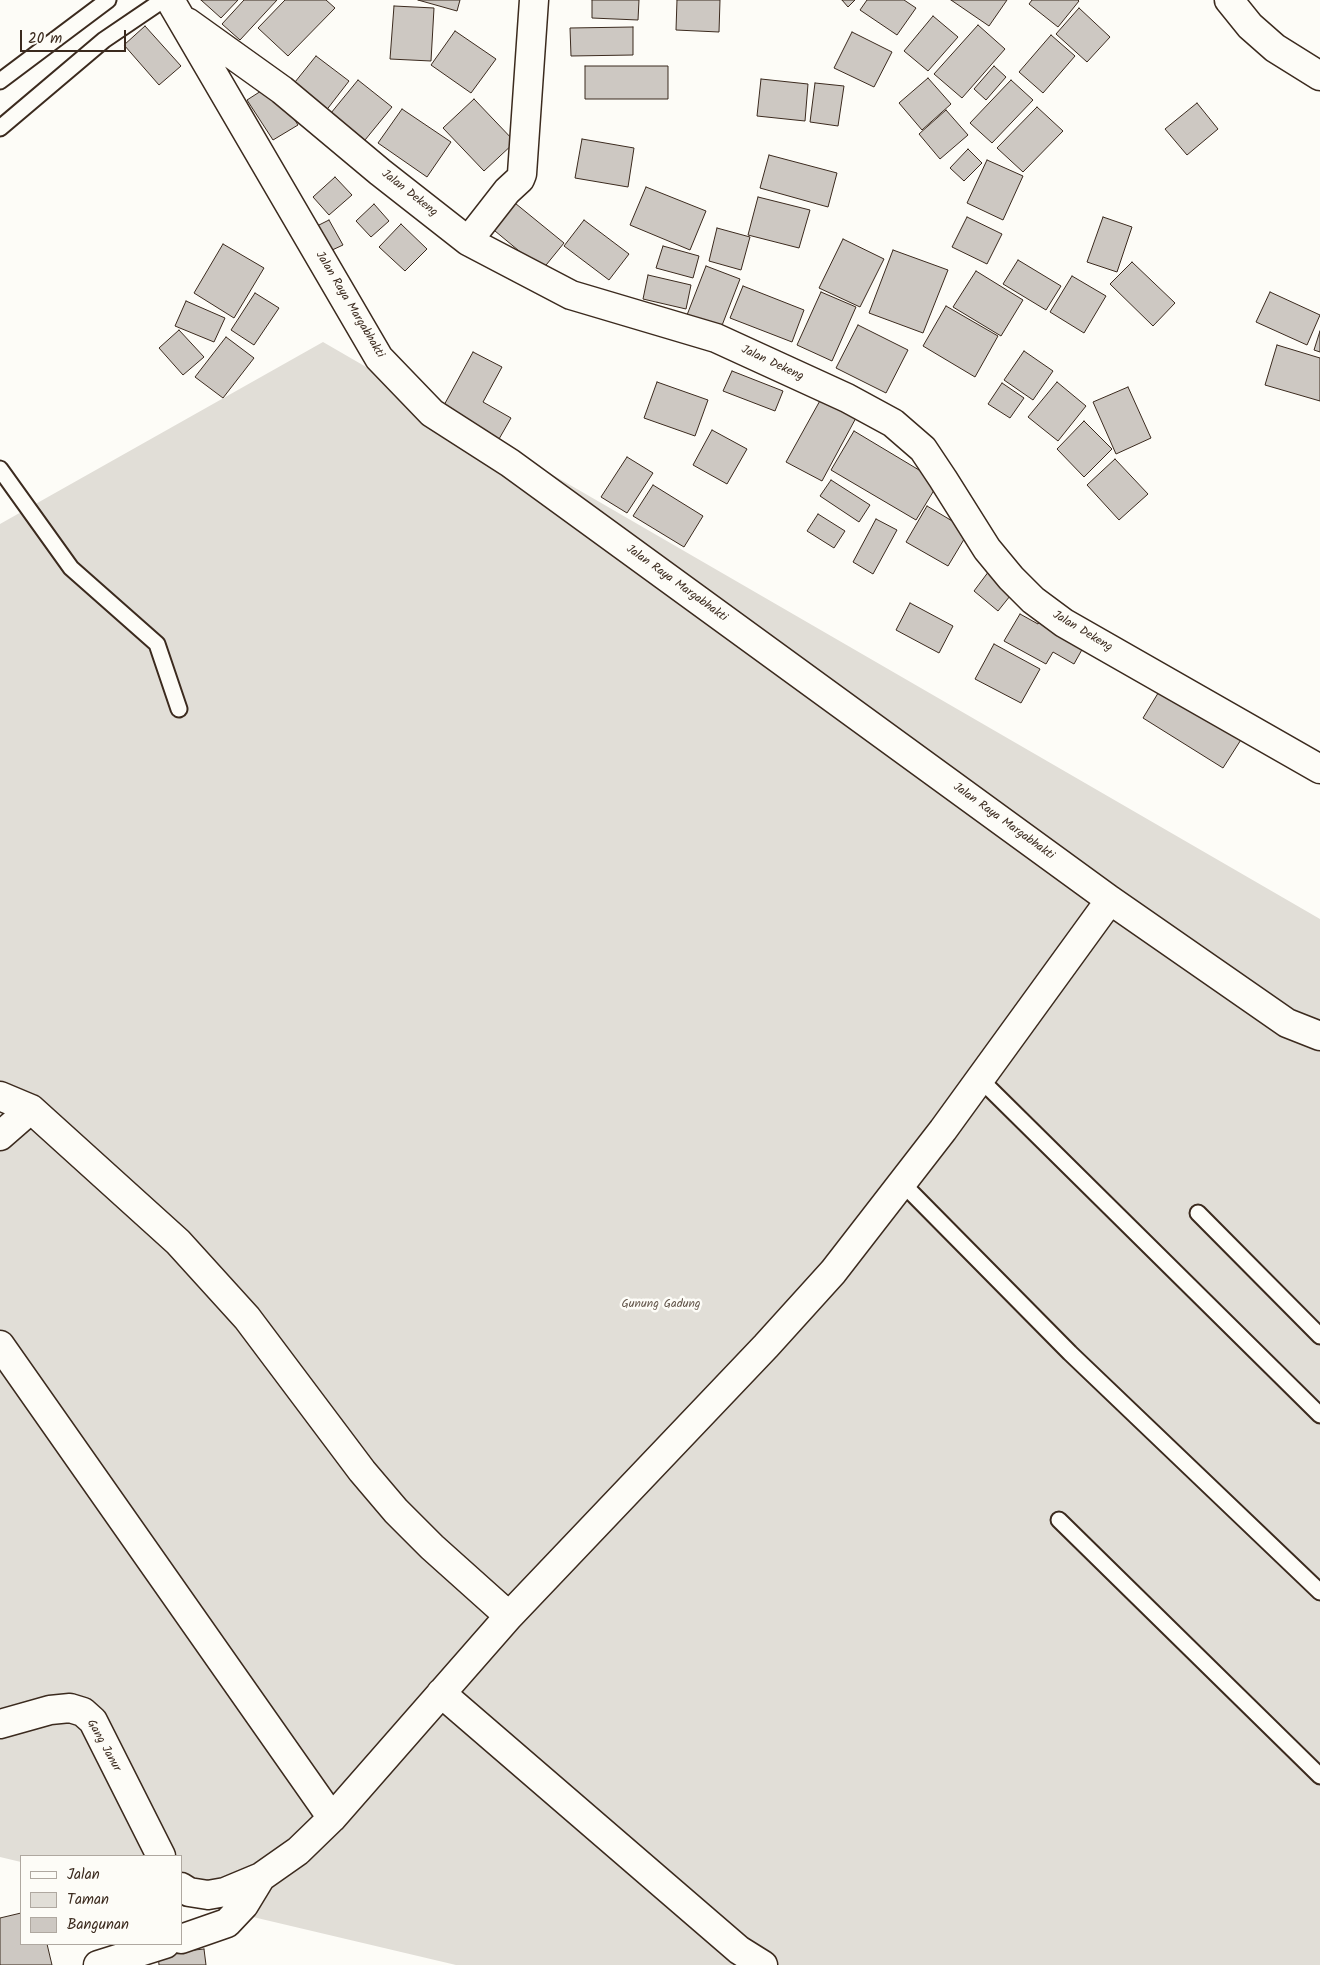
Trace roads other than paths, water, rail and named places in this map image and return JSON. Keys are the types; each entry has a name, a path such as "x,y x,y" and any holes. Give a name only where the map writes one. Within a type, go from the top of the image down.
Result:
{"street":[{"path":"468,241 507,191 520,179 522,174 534,0"},
{"path":"1229,0 1250,26 1275,48 1320,76"},
{"name":"Jalan Dekeng","path":"171,6 275,85 380,172 468,241 571,295 716,338 847,398 893,423 923,449 944,479 986,549 1033,600 1064,623 1320,769"},
{"name":"Jalan Raya Margabhakti","path":"171,6 379,358 432,412 510,463 1110,900 1287,1023 1320,1036"},
{"path":"182,1888 189,1892 208,1895 225,1892 261,1877 298,1851 332,1818 509,1616 833,1272 980,1079 1110,900"},
{"path":"0,1096 31,1109 178,1242 247,1318 362,1471 396,1511 432,1547 509,1616"},
{"path":"0,1136 31,1109"},
{"path":"0,1345 332,1818"},
{"path":"441,1693 739,1950 763,1965"},
{"name":"Gang Janur","path":"0,1724 50,1710 70,1708 83,1712 93,1721 160,1855"},
{"path":"182,1938 227,1923 244,1905 261,1877"},
{"path":"98,1965 162,1945"}],"lane":[{"path":"0,81 108,0"},
{"path":"0,128 104,40 171,6"},
{"path":"0,470 71,568 157,644 179,709"},
{"path":"980,1079 1320,1415"},
{"path":"902,1183 1070,1353 1320,1592"},
{"path":"1198,1213 1320,1336"},
{"path":"1059,1520 1320,1776"}],"park label":[{"name":"Gunung Gadung","path":"661,1305"}]}
